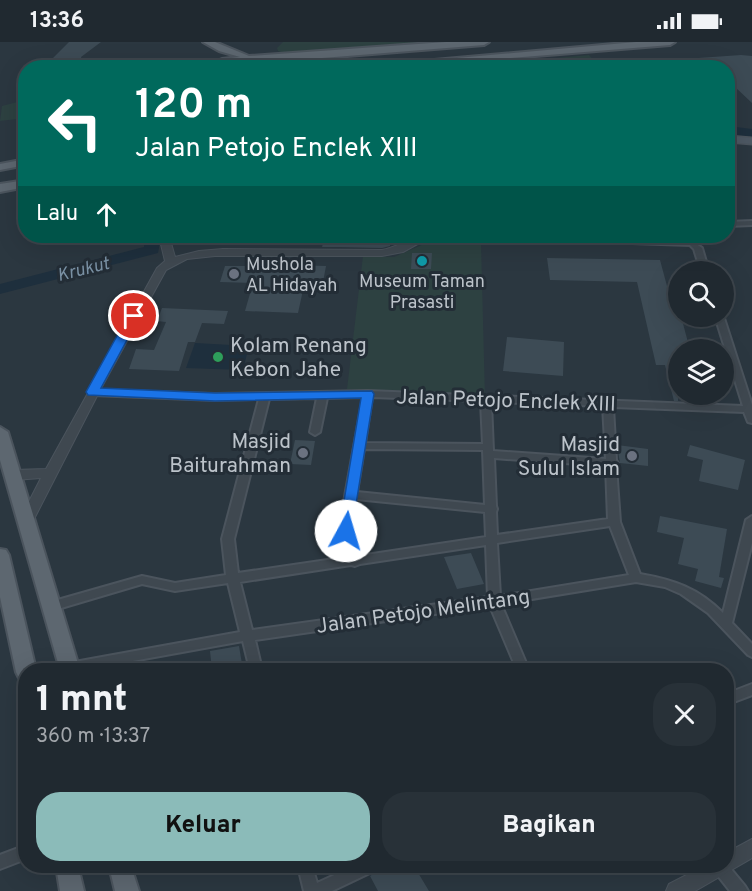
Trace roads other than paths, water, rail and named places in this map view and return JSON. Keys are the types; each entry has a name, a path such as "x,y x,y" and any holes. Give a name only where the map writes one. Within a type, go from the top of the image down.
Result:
{"main road":[{"path":"202,60 207,42 232,53 263,58"},
{"path":"242,60 484,42"},
{"path":"526,42 537,48 528,54"},
{"path":"549,42 555,48 573,50"},
{"path":"451,60 670,42"},
{"path":"735,140 752,141"},
{"path":"0,167 18,164"},
{"path":"0,174 18,171"},
{"path":"0,188 18,185"},
{"path":"0,432 68,663"},
{"path":"1,565 24,663"},
{"path":"68,873 72,891"},
{"path":"122,873 127,891"}],"street":[{"path":"735,224 752,223"},
{"path":"166,243 171,262"},
{"path":"27,519 93,392 162,268 185,256 211,253 390,253 407,243"},
{"path":"695,243 701,261"},
{"path":"722,327 752,420"},
{"name":"Jalan Petojo Enclek XIII","path":"93,392 215,397 368,394 747,409"},
{"path":"315,432 322,394"},
{"path":"355,562 346,524 368,394"},
{"path":"254,663 233,577 228,539 265,396"},
{"path":"486,400 494,601 520,663"},
{"path":"608,404 613,463 614,522 636,578"},
{"path":"360,446 488,450 613,463"},
{"path":"14,475 50,473"},
{"path":"351,495 492,509"},
{"path":"726,624 752,520"},
{"path":"51,606 142,580 175,587 614,522"},
{"name":"Jalan Petojo Melintang","path":"102,663 246,636 494,601 636,578 658,581 680,588 726,624 752,651"},
{"path":"734,696 752,688"},
{"path":"734,858 752,848"},
{"path":"0,862 18,855"},
{"path":"308,873 314,891 354,873"},
{"path":"676,891 708,873"},
{"path":"728,873 740,891"}],"water":[{"name":"Kolam Renang Kebon Jahe","path":"195,343 249,346 243,370 186,368"}],"waterway":[{"name":"Krukut","path":"735,131 752,133"},
{"name":"Krukut","path":"0,289 132,257 152,250 152,243"}],"place":[{"name":"Museum Taman Prasasti","path":"422,261"},
{"name":"Mushola AL Hidayah","path":"234,274"},
{"name":"Kolam Renang Kebon Jahe","path":"218,357"},
{"name":"Masjid Baiturahman","path":"303,453"},
{"name":"Masjid Sulul Islam","path":"632,456"}]}
